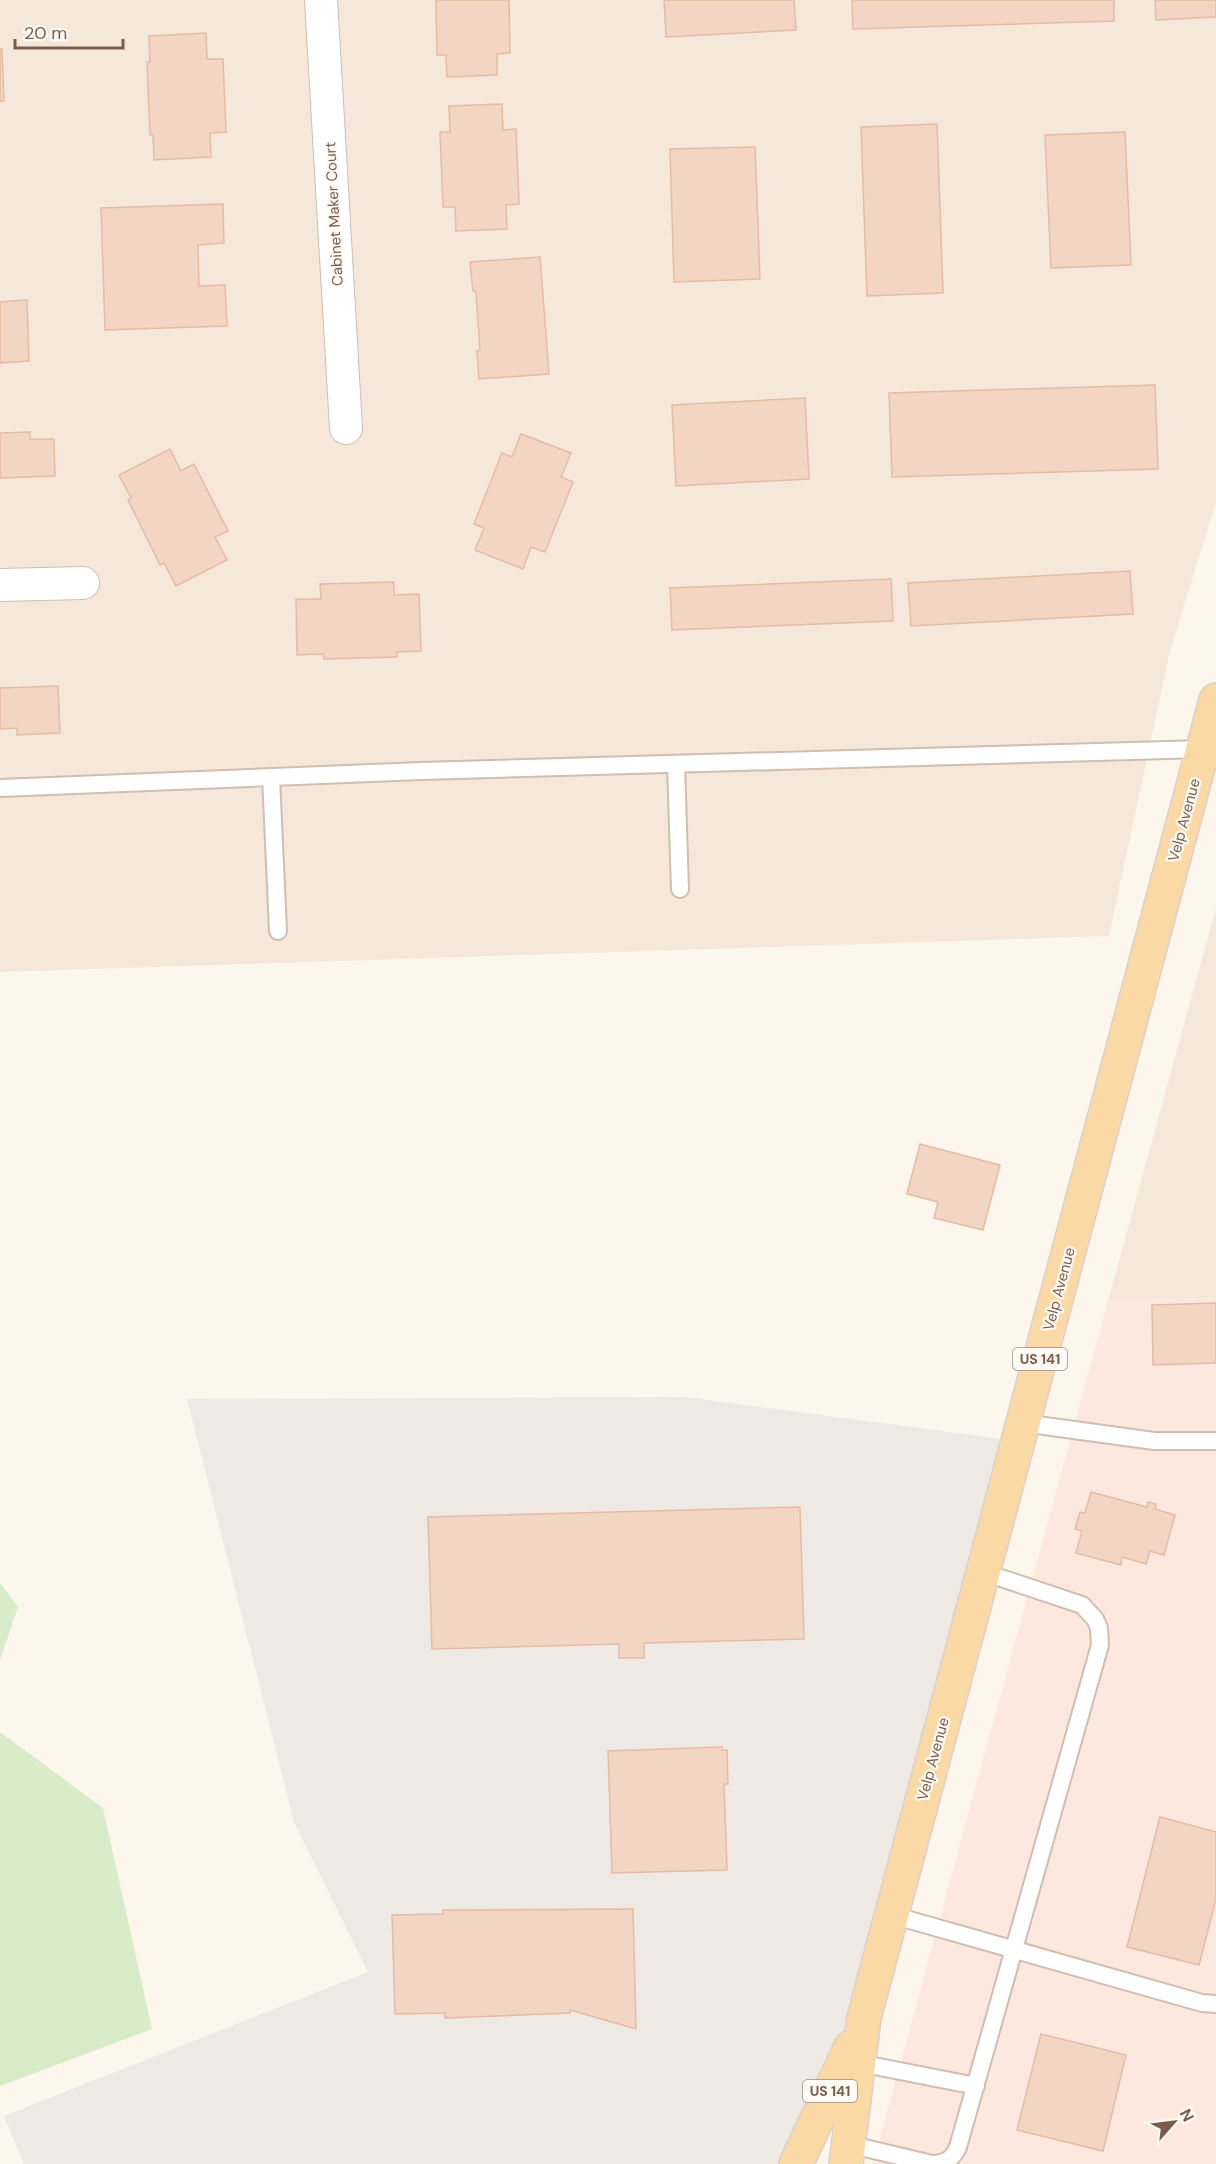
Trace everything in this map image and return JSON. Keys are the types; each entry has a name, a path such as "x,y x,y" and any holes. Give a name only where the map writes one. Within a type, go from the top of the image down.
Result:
{"main road":[{"name":"Velp Avenue","path":"847,2154 864,2018 1216,700"},
{"name":"Velp Avenue","path":"796,2164 864,2018"}],"street":[{"name":"Cabinet Maker Court","path":"321,0 346,428"},
{"path":"0,585 83,583"}],"lane":[{"path":"0,788 271,777 1203,749"},
{"path":"676,764 680,889"},
{"path":"271,777 278,931"},
{"path":"1023,1424 1154,1441 1216,1441"},
{"path":"847,2154 933,2164 944,2163 953,2157 958,2147 1100,1645 1099,1628 1095,1619 1082,1605 983,1572"},
{"path":"892,1916 1202,2003 1216,2004"},
{"path":"859,2063 976,2086"}],"shaded area":[{"path":"0,0 1216,0 1216,502 1170,651 1109,936 0,972"},
{"path":"1216,908 1216,1298 1108,1301"},
{"path":"1216,1298 1216,2164 873,2164 1108,1301"},
{"path":"685,1397 1018,1441 864,2018 796,2164 24,2164 4,2116 368,1972 294,1822 187,1399"}],"green space":[{"path":"0,1583 18,1607 0,1660"},
{"path":"0,1732 103,1808 152,2029 0,2086"}],"building":[{"path":"436,0 509,0 510,53 497,54 497,75 447,77 446,55 437,55"},
{"path":"664,0 794,0 796,30 666,37"},
{"path":"852,0 1114,0 1114,21 853,29"},
{"path":"1155,0 1216,0 1216,17 1156,20"},
{"path":"206,33 207,59 223,59 226,132 210,133 211,157 154,160 153,135 150,135 147,62 150,62 149,36"},
{"path":"0,49 2,49 4,101 0,101"},
{"path":"502,104 503,130 516,129 519,204 506,205 507,229 456,231 455,207 443,207 440,132 450,132 449,106"},
{"path":"937,124 943,293 867,296 861,127"},
{"path":"1125,132 1131,265 1051,268 1045,135"},
{"path":"755,147 760,279 674,282 670,149"},
{"path":"223,204 224,243 198,245 199,286 225,285 227,326 105,330 101,208"},
{"path":"540,257 549,374 479,379 477,351 480,350 476,292 473,291 470,262"},
{"path":"27,300 29,361 0,363 0,302"},
{"path":"1155,385 1158,469 892,477 889,393"},
{"path":"805,398 809,479 676,486 672,405"},
{"path":"30,432 30,439 54,439 55,476 0,478 0,433"},
{"path":"521,434 571,453 561,477 573,482 545,552 531,547 523,569 475,550 484,528 474,524 502,453 512,457"},
{"path":"170,449 181,471 194,464 228,531 215,537 227,560 176,586 164,563 160,565 128,500 131,498 119,475"},
{"path":"1130,571 1133,614 911,626 908,583"},
{"path":"891,579 893,621 672,630 670,588"},
{"path":"394,582 394,595 419,594 421,651 397,652 397,657 324,659 323,654 297,655 296,599 321,599 320,584"},
{"path":"58,686 60,733 17,735 17,728 0,729 0,688"},
{"path":"920,1144 1000,1165 983,1230 934,1218 938,1202 907,1194"},
{"path":"1216,1303 1216,1363 1153,1365 1152,1305"},
{"path":"1091,1492 1147,1507 1148,1502 1156,1504 1155,1509 1175,1515 1164,1555 1150,1551 1146,1564 1122,1557 1121,1565 1076,1553 1082,1531 1075,1529 1080,1512 1085,1513"},
{"path":"800,1507 804,1639 644,1643 644,1658 619,1658 619,1644 432,1649 428,1517"},
{"path":"722,1747 722,1750 727,1750 728,1784 724,1784 727,1870 612,1873 608,1751"},
{"path":"1160,1817 1216,1832 1216,1899 1199,1965 1127,1947"},
{"path":"633,1909 636,2029 570,2010 570,2013 445,2018 445,2013 395,2014 392,1915 443,1914 443,1910"},
{"path":"1041,2034 1126,2055 1103,2151 1017,2130"}]}
